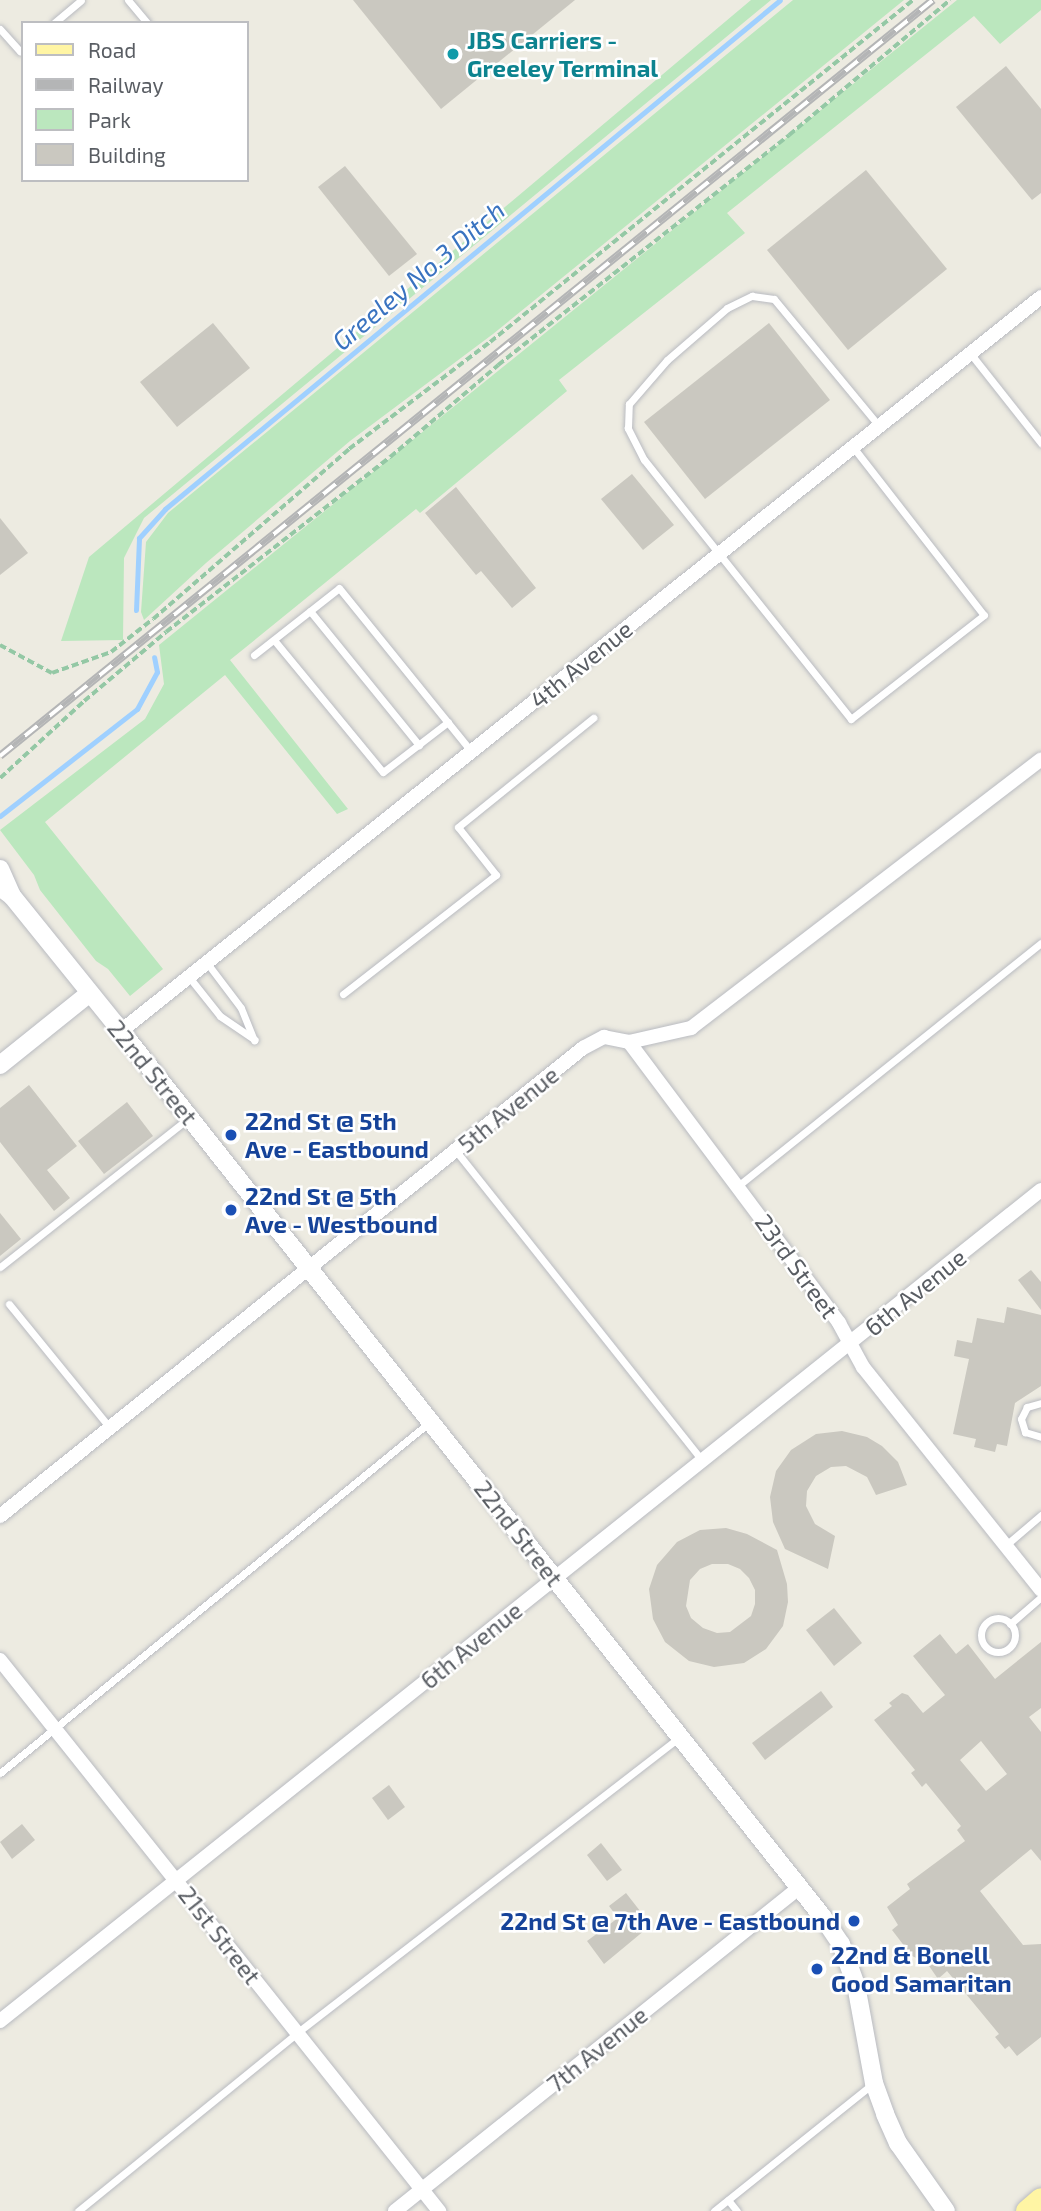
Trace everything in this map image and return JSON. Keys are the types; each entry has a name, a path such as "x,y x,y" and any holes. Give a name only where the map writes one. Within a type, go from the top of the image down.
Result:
{"main road":[{"path":"1027,2211 1041,2199"}],"street":[{"name":"4th Avenue","path":"121,1031 969,353 1040,301"},
{"name":"5th Avenue","path":"0,1516 583,1048 604,1037 629,1042 691,1028 1041,759"},
{"name":"22nd Street","path":"0,869 6,892 311,1269 800,1887 841,1944 859,1997 874,2083 898,2143 946,2211"},
{"path":"0,1065 90,993"},
{"name":"23rd Street","path":"629,1042 739,1185 839,1323 863,1367 1041,1590"},
{"name":"6th Avenue","path":"0,2021 1041,1190"},
{"name":"21st Street","path":"0,1660 439,2211"},
{"name":"7th Avenue","path":"395,2211 800,1887"}],"lane":[{"path":"56,21 81,0"},
{"path":"128,0 145,21"},
{"path":"0,29 21,50"},
{"path":"853,447 984,615 851,719 644,460 628,428 629,404 667,360 727,309 752,296 774,299 879,426"},
{"path":"969,353 1041,443"},
{"path":"254,655 339,588 472,751"},
{"path":"310,611 419,745"},
{"path":"274,640 383,772 448,722"},
{"path":"343,994 496,875 458,827 593,718"},
{"path":"739,1185 1041,943"},
{"path":"189,977 220,1016 255,1040 241,1009 207,963"},
{"path":"0,1267 189,1117"},
{"path":"456,1151 702,1461"},
{"path":"9,1304 110,1428"},
{"path":"1041,1403 1027,1407 1021,1419 1025,1432 1041,1437"},
{"path":"0,1773 431,1421"},
{"path":"1006,1545 1041,1515"},
{"path":"1010,1624 1041,1597"},
{"path":"995,1618 1010,1624 1015,1634 1012,1645 1003,1651 987,1648 981,1634 986,1624 995,1618"},
{"path":"78,2211 298,2032 680,1737"},
{"path":"713,2211 874,2083"},
{"path":"728,2200 737,2211"}],"path":[{"path":"0,645 52,673 111,652 153,619 349,449 490,342 914,0"},
{"path":"0,778 84,701 166,632 390,457 498,365 789,135 950,0"}],"green space":[{"path":"751,0 771,0 144,518 124,558 123,640 61,641 89,557"},
{"path":"793,0 904,0 493,334 350,441 206,563 144,620 141,612 146,542 168,513"},
{"path":"957,0 1041,0 1041,10 1000,44 974,16 727,213 745,233 559,380 567,391 420,513 416,509 230,660 348,809 337,814 225,675 45,822 163,969 130,996 108,969 96,961 40,890 34,875 0,830 145,719 164,684 159,645"}],"building":[{"name":"JBS Carriers - Greeley Terminal","path":"353,0 575,0 441,109"},
{"path":"1006,66 1041,109 1041,193 1032,200 956,107"},
{"path":"345,166 417,254 389,276 318,187"},
{"path":"866,170 947,269 848,350 767,250"},
{"path":"213,323 250,368 177,427 140,382"},
{"path":"769,323 830,400 705,499 644,422"},
{"path":"632,474 674,525 643,550 601,499"},
{"path":"456,487 536,588 512,608 481,571 476,575 425,513"},
{"path":"0,518 28,553 0,575"},
{"path":"29,1085 77,1146 47,1170 70,1198 54,1211 0,1142 0,1108"},
{"path":"127,1102 153,1136 104,1174 78,1141"},
{"path":"0,1213 21,1239 0,1256"},
{"path":"1031,1270 1041,1282 1041,1310 1018,1280"},
{"path":"1007,1307 1041,1315 1041,1386 1015,1403 1007,1446 997,1444 995,1452 974,1447 976,1439 953,1434 969,1359 954,1356 957,1340 972,1343 977,1318 1004,1323"},
{"path":"842,1431 867,1437 882,1446 898,1462 907,1485 876,1495 867,1477 846,1466 831,1467 816,1476 807,1491 806,1506 815,1524 835,1536 828,1569 785,1549 773,1522 770,1497 776,1471 791,1450 816,1434"},
{"path":"726,1528 747,1534 777,1550 787,1584 788,1602 783,1626 766,1649 744,1663 714,1667 689,1661 665,1642 653,1619 649,1589 657,1565 677,1542 700,1530","holes":["712,1564 728,1564 740,1569 749,1578 755,1590 755,1604 751,1616 730,1632 717,1633 703,1628 691,1618 686,1606 690,1580 700,1569"]},
{"path":"834,1608 862,1643 834,1666 806,1630"},
{"path":"940,1634 956,1654 968,1644 995,1679 1041,1642 1041,1708 1029,1717 1041,1732 1041,1861 1031,1849 980,1891 1023,1945 1041,1944 1041,2037 1017,2056 1009,2046 1005,2049 995,2037 999,2034 947,1971 938,1979 927,1963 912,1956 892,1930 898,1925 887,1907 910,1889 907,1884 965,1841 957,1830 961,1826 926,1783 922,1787 911,1773 915,1770 874,1720 892,1706 889,1703 902,1693 908,1695 923,1713 945,1695 913,1656","holes":["981,1741 1007,1774 986,1791 960,1760"]},
{"path":"821,1691 833,1707 765,1760 752,1743"},
{"path":"389,1785 405,1807 388,1820 372,1798"},
{"path":"22,1824 35,1840 12,1859 0,1842"},
{"path":"601,1843 622,1870 607,1881 587,1855"},
{"path":"626,1893 651,1925 604,1964 587,1941 618,1918 609,1906"}],"waterway":[{"name":"Greeley No.3 Ditch","path":"136,610 139,538 165,509 780,0"},
{"path":"0,816 137,709 157,672 154,657"}],"railway":[{"path":"0,756 933,0"}],"place":[{"name":"JBS Carriers - Greeley Terminal","path":"453,54"},
{"name":"22nd St @ 5th Ave - Eastbound","path":"231,1135"},
{"name":"22nd St @ 5th Ave - Westbound","path":"231,1210"},
{"name":"22nd St @ 7th Ave - Eastbound","path":"854,1921"},
{"name":"22nd & Bonell Good Samaritan","path":"817,1969"}]}
